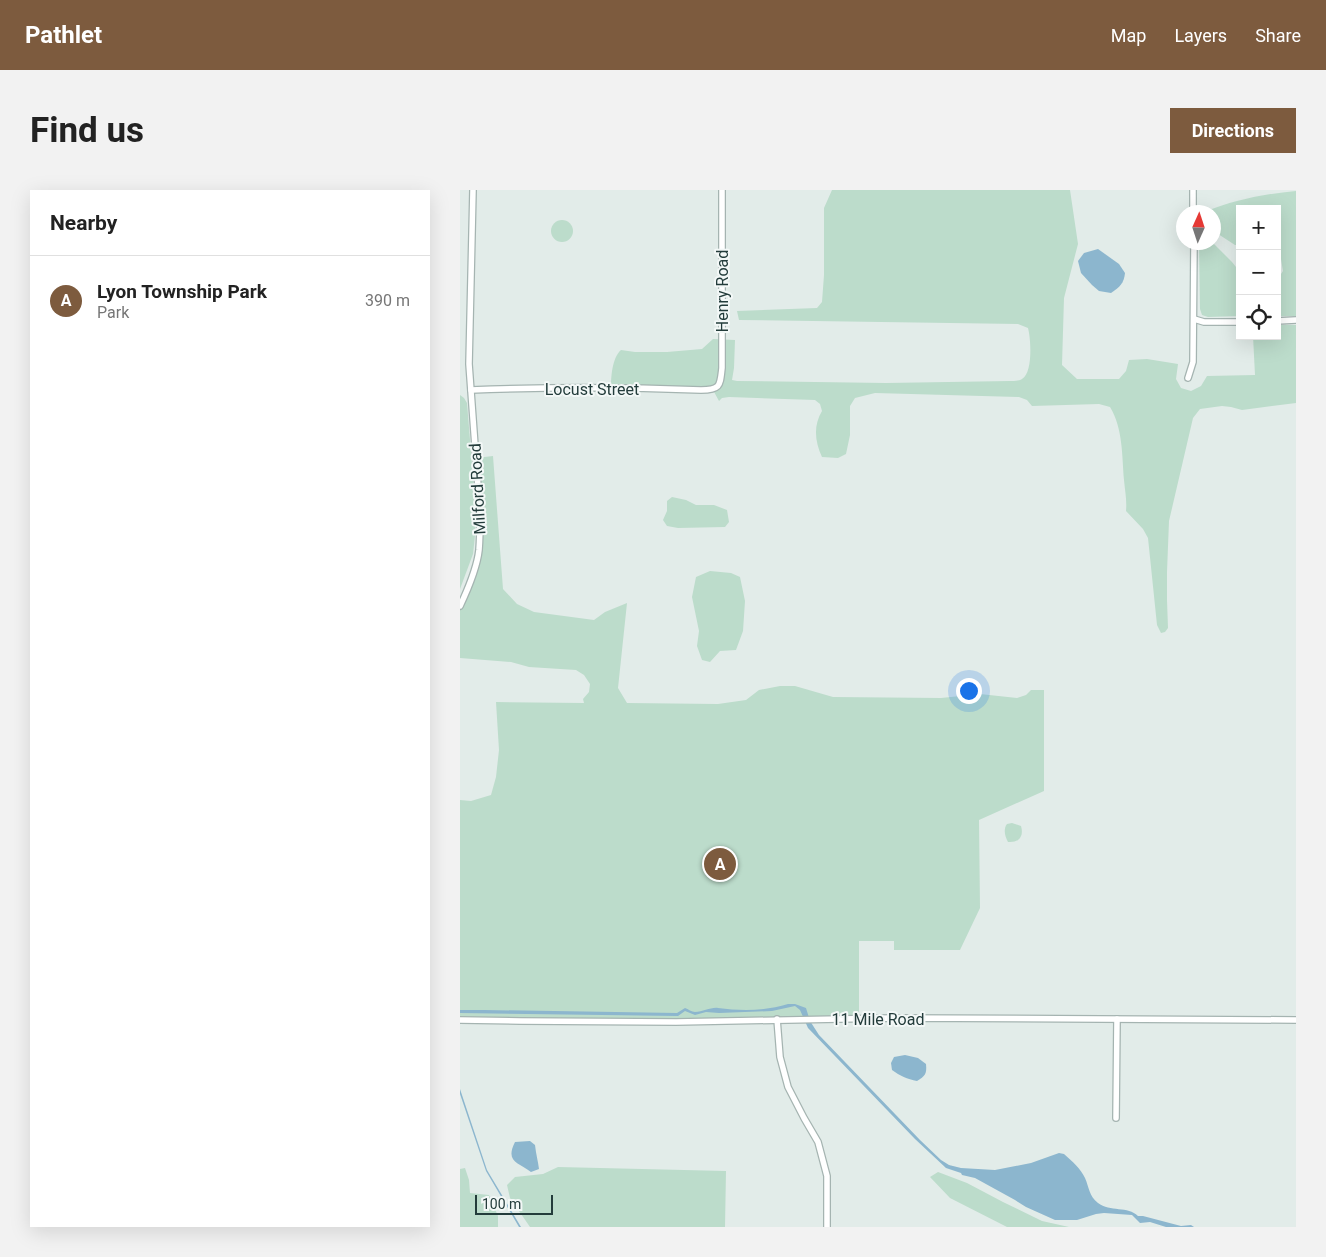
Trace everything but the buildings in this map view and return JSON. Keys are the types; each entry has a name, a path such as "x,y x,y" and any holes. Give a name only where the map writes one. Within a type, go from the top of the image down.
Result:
{"street":[{"name":"Milford Road","path":"460,606 467,591 479,551 480,535 469,364 473,190"},
{"name":"Henry Road","path":"713,390 719,383 722,368 722,190"},
{"path":"1194,190 1194,205"},
{"path":"1188,378 1193,362 1194,250"},
{"path":"1194,318 1204,322 1236,322"},
{"path":"1281,321 1296,320"},
{"name":"Locust Street","path":"471,390 585,388 713,390"},
{"name":"11 Mile Road","path":"460,1020 676,1022 897,1018 1296,1020"},
{"path":"777,1019 780,1057 788,1087 818,1142 827,1176 827,1227"},
{"path":"1116,1118 1117,1019"}],"green space":[{"path":"832,190 1070,190 1078,244 1064,298 1062,365 1077,379 1119,379 1126,371 1129,360 1147,359 1178,364 1176,379 1181,388 1191,391 1201,386 1207,376 1255,375 1253,340 1281,340 1281,325 1296,325 1296,403 1242,410 1222,406 1200,409 1193,418 1169,521 1167,572 1168,628 1165,632 1161,633 1157,625 1148,538 1143,529 1126,511 1120,433 1110,407 1099,404 1032,406 1027,400 1019,397 875,393 855,398 850,406 850,435 846,454 838,458 822,457 816,428 822,411 820,404 815,400 729,397 722,398 719,401 713,390 611,388 614,363 621,350 667,352 702,349 713,339 735,340 732,380 737,381 886,383 1013,381 1021,380 1026,376 1030,363 1029,333 1028,328 1018,324 739,320 737,311 817,308 822,302 824,208"},
{"path":"1296,191 1296,316 1281,316 1281,274 1283,271 1281,259 1281,205 1236,205 1236,245 1221,236 1221,206 1272,194"},
{"path":"562,220 570,223 573,231 570,239 562,242 554,239 551,231 554,223"},
{"path":"1199,250 1220,250 1236,267 1236,316 1208,317 1202,315 1200,309"},
{"path":"460,395 467,403 476,513 473,554 460,589"},
{"path":"493,456 503,589 517,604 534,612 594,620 605,612 627,603 618,688 627,703 718,704 746,700 759,690 780,686 795,686 833,697 941,698 980,694 1017,698 1026,695 1031,690 1044,690 1044,791 979,820 980,908 960,950 894,950 894,941 859,941 859,1018 624,1022 460,1020 460,800 471,801 491,795 496,777 499,750 496,702 584,703 583,699 589,692 590,684 584,675 576,670 529,667 511,662 460,658 460,604 479,551 476,458"},
{"path":"672,497 686,500 696,505 714,505 727,510 729,522 725,527 678,528 667,526 663,520 667,511 667,501"},
{"path":"710,571 731,573 740,577 745,601 743,631 736,650 720,651 710,662 702,660 697,646 699,631 692,597 696,577"},
{"path":"1012,823 1021,826 1022,833 1018,840 1008,842 1005,828 1007,824"},
{"path":"558,1167 726,1171 725,1227 530,1227 510,1198 507,1185 515,1177 543,1174"},
{"path":"465,1168 469,1180 470,1193 489,1195 498,1216 498,1227 460,1227 460,1169"},
{"path":"938,1172 967,1183 1042,1221 1069,1227 1007,1227 950,1198 930,1177"}],"water":[{"path":"1098,249 1119,264 1125,273 1124,280 1111,293 1099,291 1081,273 1078,261 1084,253"},
{"path":"795,1004 806,1008 810,1021 819,1035 920,1140 949,1165 961,1168 995,1170 1031,1163 1059,1153 1064,1154 1081,1171 1093,1197 1103,1206 1129,1211 1138,1216 1181,1226 1191,1225 1194,1227 1166,1227 1150,1222 1140,1223 1132,1215 1104,1213 1077,1220 1055,1220 1026,1207 975,1178 946,1168 915,1139 808,1028 800,1010 795,1006 772,1011 706,1012 695,1015 685,1011 678,1016 460,1013 460,1010 484,1010 677,1013 685,1008 693,1012 715,1008 753,1010"},
{"path":"905,1055 918,1058 926,1064 925,1074 917,1081 904,1077 892,1070 891,1063 894,1057"},
{"path":"460,1089 487,1170 521,1227 519,1227 486,1171 460,1094"},
{"path":"530,1141 535,1145 539,1169 531,1172 514,1161 511,1154 515,1142"}],"place":[{"name":"Lyon Township Park","path":"720,864"}]}
